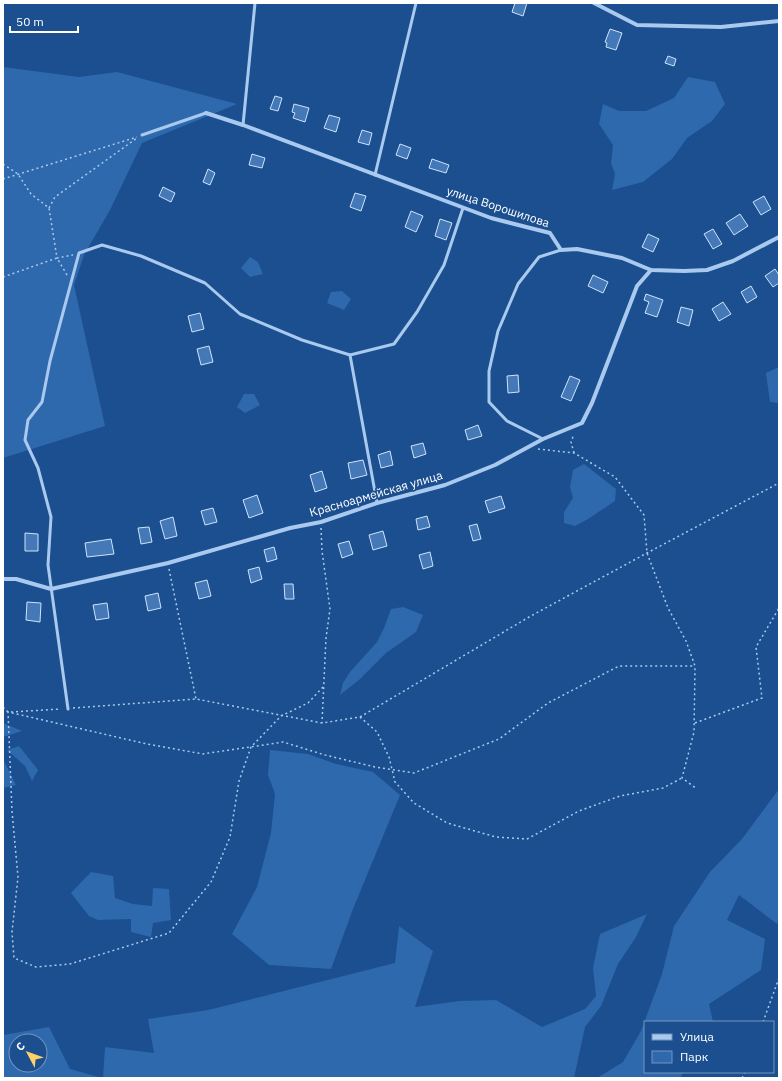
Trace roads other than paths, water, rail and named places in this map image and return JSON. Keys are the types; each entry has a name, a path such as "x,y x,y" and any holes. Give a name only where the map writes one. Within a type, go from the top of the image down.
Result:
{"street":[{"path":"594,3 637,25 721,28 779,21"},
{"name":"улица Ворошилова","path":"206,113 243,125 491,218 550,233 561,250"},
{"path":"561,250 577,249 622,258 652,270 707,270 733,261 779,237"},
{"name":"Красноармейская улица","path":"3,579 16,579 51,589 168,563 290,528 321,522 376,503 445,485 495,466 542,439 582,423 637,286 652,270"}],"lane":[{"path":"243,125 255,3"},
{"path":"375,175 416,3"},
{"path":"142,135 206,113"},
{"path":"68,709 48,565 51,517 38,468 25,440 28,420 42,402 50,361 80,253 102,245 141,256 205,283 240,314 302,340 350,356 394,344 417,312 444,264 463,208"},
{"path":"542,439 506,421 489,402 489,372 498,331 518,284 539,258 561,250"},
{"path":"350,356 376,503"}]}
